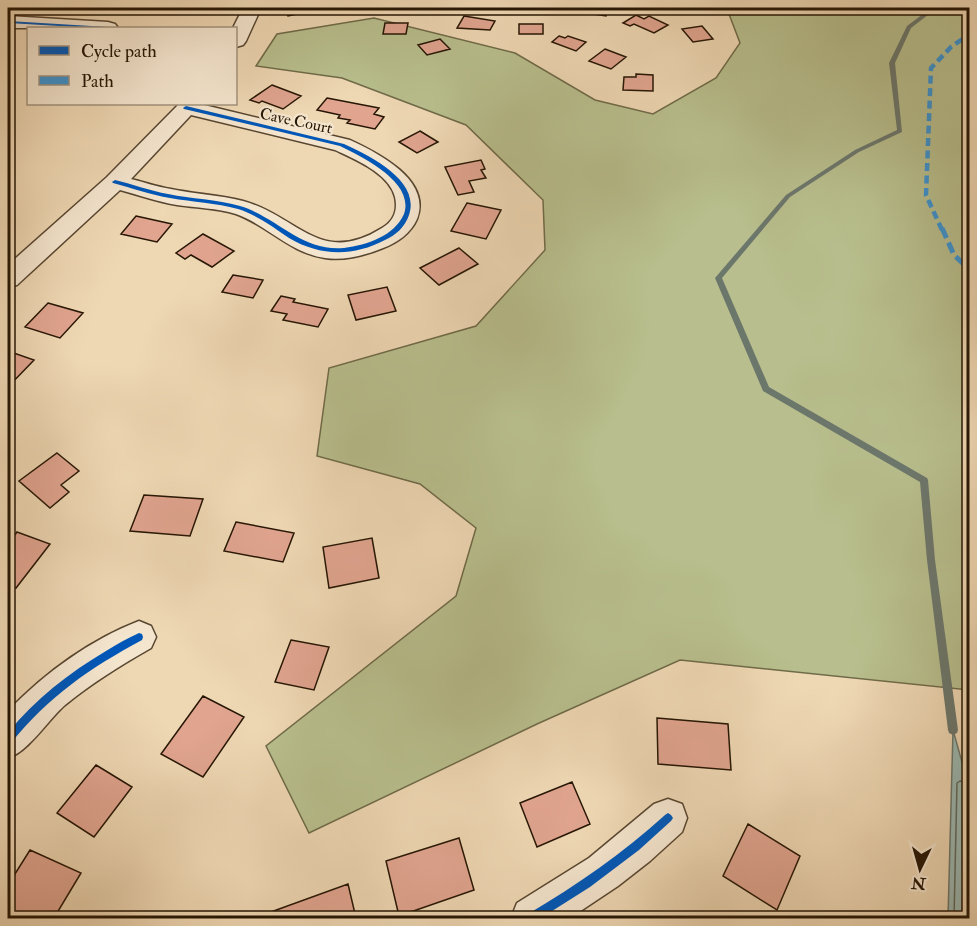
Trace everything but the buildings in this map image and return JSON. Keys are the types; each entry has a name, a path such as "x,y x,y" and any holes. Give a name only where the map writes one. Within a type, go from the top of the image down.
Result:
{"street":[{"path":"237,36 252,8"},
{"path":"8,22 91,27"},
{"path":"8,279 115,182 188,106"},
{"name":"Cave Court","path":"115,182 168,196 222,203 246,210 266,219 290,237 324,250 355,249 373,244 388,237 399,227 406,215 408,204 405,193 385,171 356,152 342,146 188,106"},
{"path":"8,740 18,726 53,691 91,663 139,637"},
{"path":"532,918 582,889 633,852 668,818"}],"green space":[{"path":"711,8 969,8 969,690 680,660 537,724 309,833 266,746 456,596 476,528 420,484 317,456 329,368 476,326 545,250 543,200 466,125 342,78 256,66 277,34 374,18 515,53 595,100 653,114 716,78 740,43 729,14"}],"water":[{"path":"953,730 969,787 969,918 948,918"}],"waterway":[{"path":"934,8 909,27 892,63 900,131 857,151 788,196 718,278 766,389 924,480 931,560 953,730"}],"marked path":[{"path":"970,34 951,47 931,68 926,195 954,255 970,270"}],"cycle path":[{"path":"8,22 91,27"},
{"path":"115,182 168,196 235,206 255,213 303,243 325,250 352,249 367,245 395,231 404,221 408,209 402,186 388,171 360,154 342,145 186,108"},
{"path":"8,740 21,723 67,681 139,637"},
{"path":"532,918 603,872 636,847 668,818"}]}
